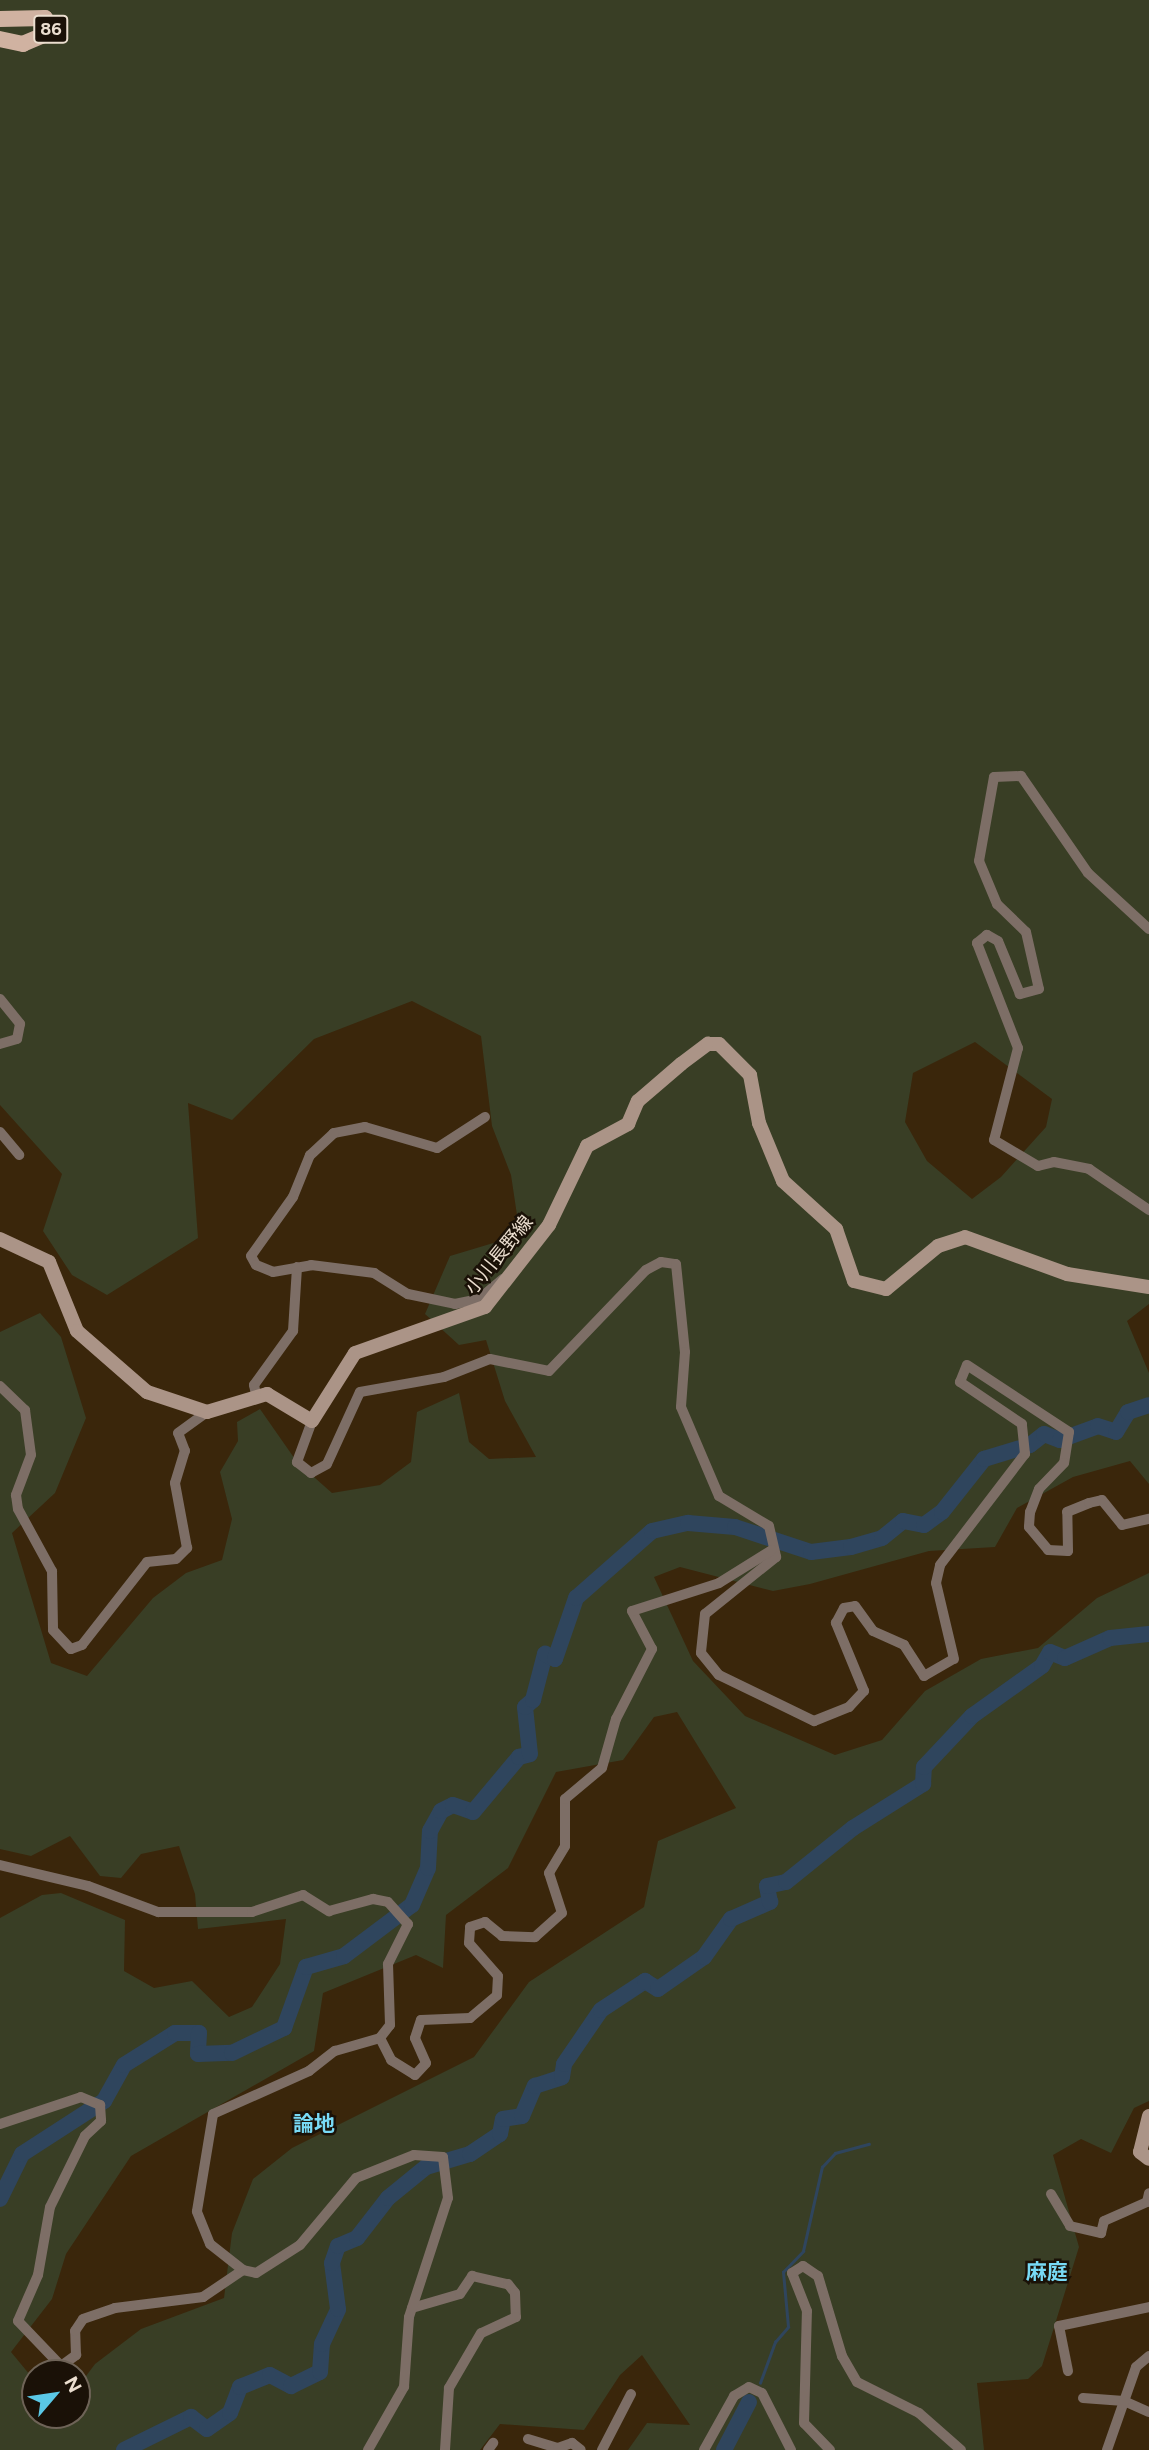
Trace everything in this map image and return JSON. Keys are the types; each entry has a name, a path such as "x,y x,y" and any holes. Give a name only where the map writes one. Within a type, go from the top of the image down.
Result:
{"main road":[{"name":"86","path":"0,19 45,18 51,32 23,44 0,38"},
{"name":"小川長野線","path":"312,1421 355,1353 475,1312 507,1279 549,1225 587,1146 628,1124 638,1101 708,1044 719,1044 750,1075 759,1123 783,1181 836,1229 853,1281 886,1289 938,1246 965,1237 1067,1274 1149,1287"},
{"path":"0,1239 49,1262 77,1331 148,1392 207,1412 256,1394 280,1400 312,1421"},
{"path":"1147,2124 1140,2152 1149,2159"}],"street":[{"path":"1149,929 1088,873 1021,776 994,777 979,861 997,904 1026,932 1039,989 1020,994 998,941 987,935 977,943 1018,1048 994,1140 1038,1166 1054,1162 1089,1169 1149,1210"},
{"path":"0,999 20,1024 18,1040 0,1045"},
{"path":"485,1118 437,1148 365,1127 325,1140 293,1197 252,1247 263,1269 298,1267 374,1273 422,1300 455,1304 479,1299 507,1279"},
{"path":"0,1132 19,1155"},
{"path":"312,1421 297,1462 311,1473 327,1464 360,1392 444,1377 490,1359 549,1371 646,1270 669,1261 681,1281 681,1407 719,1496 764,1520 773,1532 773,1562 705,1614 701,1653 719,1675 805,1719 826,1720 864,1691 836,1623 844,1608 855,1606 873,1631 904,1645 924,1675 954,1659 936,1583 940,1564 1025,1454 1022,1424 960,1382 967,1365 1069,1432 1064,1463 1039,1489 1030,1512 1029,1527 1048,1550 1068,1551 1067,1512 1089,1503 1102,1500 1122,1525 1149,1519"},
{"path":"256,1394 254,1385 293,1331 298,1267"},
{"path":"0,1387 25,1410 31,1455 16,1495 52,1571 53,1630 71,1650 82,1645 147,1562 176,1559 187,1548 175,1483 185,1451 178,1433 207,1412"},
{"path":"380,2038 402,2070 420,2071 426,2063 415,2038 421,2020 470,2018 493,2003 500,1986 469,1943 470,1927 485,1922 516,1940 535,1937 557,1922 564,1904 549,1873 565,1846 565,1799 602,1768 613,1747 616,1718 652,1649 632,1611 719,1583 772,1550"},
{"path":"0,1865 88,1886 158,1912 252,1912 303,1895 329,1911 373,1899 388,1902 408,1924 388,1964 390,2025 380,2038 335,2051 310,2071 213,2114 197,2211 210,2244 243,2270"},
{"path":"0,2124 81,2097 100,2105 101,2121 85,2136 50,2207 38,2275 18,2320 61,2365 76,2355 75,2331 83,2319 115,2308 193,2300 243,2270 265,2270 300,2245 356,2178 432,2152 446,2164 448,2198 412,2308 404,2387 368,2450"},
{"path":"1051,2194 1070,2225 1101,2233 1104,2221 1147,2202 1149,2193"},
{"path":"830,2450 804,2423 807,2311 792,2273 803,2266 818,2276 842,2356 857,2382 919,2413 961,2450"},
{"path":"412,2308 460,2294 472,2276 508,2284 514,2293 516,2318 481,2333 449,2388 445,2450"},
{"path":"1068,2371 1059,2326 1083,2326 1118,2310 1148,2307"},
{"path":"1107,2450 1127,2402 1136,2367 1149,2356"},
{"path":"704,2450 734,2396 749,2388 762,2393 791,2450"},
{"path":"602,2450 631,2394"},
{"path":"1083,2398 1127,2402 1149,2412"},
{"path":"528,2439 584,2449"}],"green space":[{"path":"0,0 1149,0 1149,1304 1127,1321 1149,1373 1149,1484 1130,1461 1073,1477 1017,1508 995,1547 929,1551 810,1584 773,1591 680,1567 654,1577 693,1661 745,1716 835,1755 882,1740 925,1691 981,1659 1038,1648 1097,1598 1149,1573 1149,2101 1134,2108 1111,2153 1081,2139 1053,2155 1079,2247 1042,2366 1028,2379 977,2383 984,2450 628,2450 647,2423 690,2425 642,2355 620,2375 584,2430 500,2424 480,2450 0,2450 0,1918 42,1895 61,1893 125,1920 124,1971 154,1988 192,1981 229,2017 252,2007 280,1964 286,1919 198,1929 195,1894 179,1846 141,1854 121,1878 100,1876 70,1836 31,1856 0,1849 0,1332 40,1313 61,1337 86,1418 55,1493 12,1533 51,1663 87,1676 153,1598 186,1573 222,1560 232,1519 220,1472 238,1441 237,1422 260,1409 297,1462 332,1493 380,1485 411,1462 417,1412 459,1393 469,1442 489,1459 536,1457 505,1401 486,1340 459,1345 425,1314 450,1256 520,1235 511,1175 492,1126 481,1036 412,1001 314,1039 232,1120 188,1103 198,1238 107,1295 72,1275 43,1231 62,1174 0,1105","holes":["975,1042 1052,1099 1046,1127 1001,1177 972,1199 927,1161 905,1122 913,1073","677,1712 736,1808 658,1841 644,1907 529,1982 474,2057 292,2148 253,2179 232,2233 224,2298 141,2329 95,2364 91,2369 91,2429 21,2429 21,2364 11,2352 52,2299 66,2254 131,2156 314,2051 323,1993 416,1955 443,1968 446,1915 508,1868 556,1772 623,1760 654,1717"]}],"waterway":[{"path":"0,2199 22,2154 104,2101 124,2065 175,2033 199,2033 198,2054 232,2053 284,2028 306,1967 344,1956 412,1905 428,1868 430,1831 441,1811 453,1805 473,1812 519,1757 530,1754 525,1707 533,1700 545,1654 555,1659 576,1598 652,1531 688,1523 735,1527 811,1552 851,1547 882,1538 903,1521 924,1525 942,1512 984,1459 1030,1445 1044,1434 1060,1440 1098,1426 1116,1432 1128,1412 1149,1405"},
{"path":"124,2450 191,2417 207,2429 230,2413 240,2387 270,2375 291,2386 320,2372 322,2344 338,2309 332,2263 338,2246 357,2238 388,2198 426,2167 470,2154 500,2134 503,2119 522,2116 535,2086 562,2077 564,2064 601,2010 645,1981 658,1989 704,1957 731,1919 770,1902 767,1886 786,1882 853,1828 923,1784 924,1767 972,1716 1042,1666 1050,1652 1065,1658 1110,1638 1149,1634"},
{"path":"760,2383 775,2342 788,2327 783,2272 803,2251 822,2167 835,2153 869,2144"},
{"path":"749,2402 751,2398"},
{"path":"724,2450 749,2402"}],"district":[{"name":"論地","path":"314,2124"},
{"name":"麻庭","path":"1047,2272"}]}
